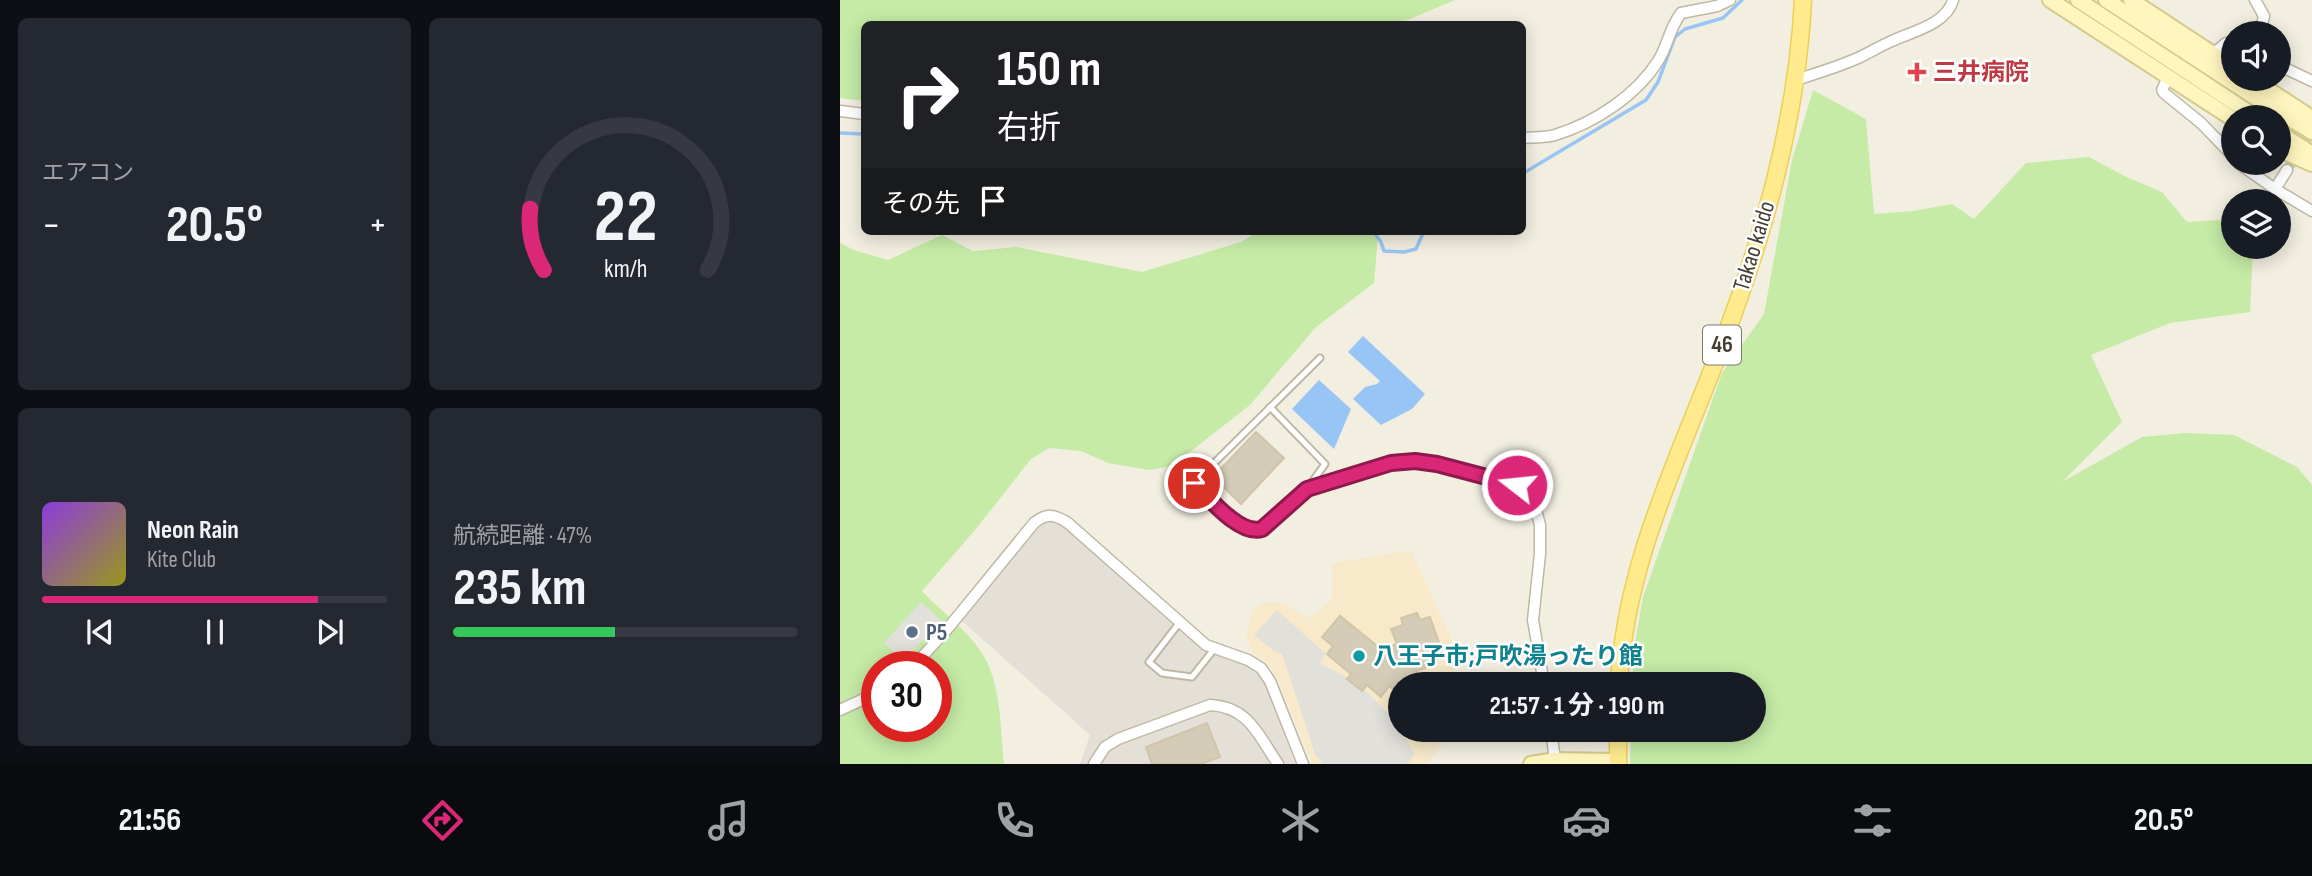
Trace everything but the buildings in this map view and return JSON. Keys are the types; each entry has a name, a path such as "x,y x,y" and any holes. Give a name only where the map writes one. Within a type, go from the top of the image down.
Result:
{"main road":[{"name":"Takao kaido","path":"1620,672 1626,618 1641,552 1739,297 1779,162 1796,80 1803,0"},
{"path":"2050,0 2221,111"},
{"path":"2078,0 2238,105"},
{"path":"2106,0 2312,132"},
{"path":"2132,0 2221,59"},
{"path":"2270,91 2312,118"},
{"path":"2291,140 2312,154"},
{"path":"2291,155 2312,164"},
{"path":"1531,764 1555,760 1618,762 1618,742"}],"street":[{"path":"1526,138 1552,136 1590,120 1623,100 1646,78 1660,58 1672,26 1681,13 1717,6 1730,0"},
{"path":"1796,80 1861,57 1890,41 1923,28 1945,12 1953,0"},
{"path":"2255,0 2264,16 2263,21"},
{"path":"2213,54 2221,47"},
{"path":"2291,71 2312,81"},
{"path":"2168,77 2162,90 2164,93 2221,143"},
{"path":"840,111 861,114"},
{"path":"2255,175 2275,189 2284,175"},
{"path":"2291,199 2312,211"},
{"path":"1307,489 1391,463 1415,461 1437,464 1517,485 1534,502 1540,525 1540,554 1533,620 1542,672"},
{"path":"927,651 1034,523 1043,516 1056,515 1206,645 1248,660 1261,668 1270,681 1303,764"},
{"path":"840,710 861,700"},
{"path":"1094,764 1105,747 1118,739 1210,705 1237,710 1247,719 1279,764"},
{"path":"1553,742 1555,760"}],"lane":[{"path":"1270,407 1325,464 1307,489 1262,529 1255,531 1242,528 1194,483 1270,407 1320,358"},
{"path":"1180,622 1149,662 1161,673 1192,677 1215,648"}],"shaded area":[{"path":"1048,522 1065,528 1204,650 1247,665 1258,673 1264,680 1295,764 1080,764 1090,735 962,621 1031,534"},
{"path":"1411,550 1456,649 1455,672 1388,672 1388,742 1443,742 1430,761 1424,764 1313,764 1270,665 1253,653 1246,636 1253,610 1267,601 1285,604 1309,618 1331,601 1333,563"},
{"name":"P5","path":"921,602 941,620 913,651 893,651 884,643"},
{"path":"1277,610 1326,654 1319,663 1346,677 1387,712 1388,742 1407,742 1415,754 1407,764 1323,764 1315,754 1282,654 1275,652 1254,635"}],"green space":[{"path":"840,0 1455,0 1405,21 861,21 861,101 840,98"},
{"path":"1813,90 1866,119 1874,214 1952,204 1974,219 2026,163 2089,157 2162,192 2187,222 2221,222 2221,259 2253,259 2250,312 2170,323 2091,355 2122,422 2062,482 2142,437 2185,433 2234,435 2297,467 2312,485 2312,764 1630,764 1631,742 1766,742 1766,672 1633,672 1643,597 1722,373 1764,314 1792,160"},
{"path":"942,235 973,251 1016,247 1142,272 1241,242 1252,235 1378,236 1374,283 1316,327 1250,405 1172,466 1149,470 1108,463 1081,451 1049,448 1031,459 922,591 966,633 987,661 999,704 1004,764 840,764 840,243 888,260"}],"water":[{"path":"1363,336 1425,394 1412,409 1381,425 1353,399 1365,387 1380,381 1348,352"},
{"path":"1319,380 1351,409 1334,449 1292,409"}],"waterway":[{"path":"1526,172 1646,100 1658,82 1675,37 1685,29 1723,18 1742,0"},
{"path":"840,133 861,134"},
{"path":"1376,235 1384,251 1404,252 1416,249 1422,235"}],"tunnel":[{"path":"2291,164 2312,132"}],"place":[{"name":"三井病院","path":"1917,72"},
{"name":"P5","path":"912,632"},
{"name":"八王子市;戸吹湯ったり館","path":"1359,656"}],"route":[{"path":"1194,483 1242,528 1255,531 1262,529 1307,489 1391,463 1415,461 1437,464 1517,485"}]}
